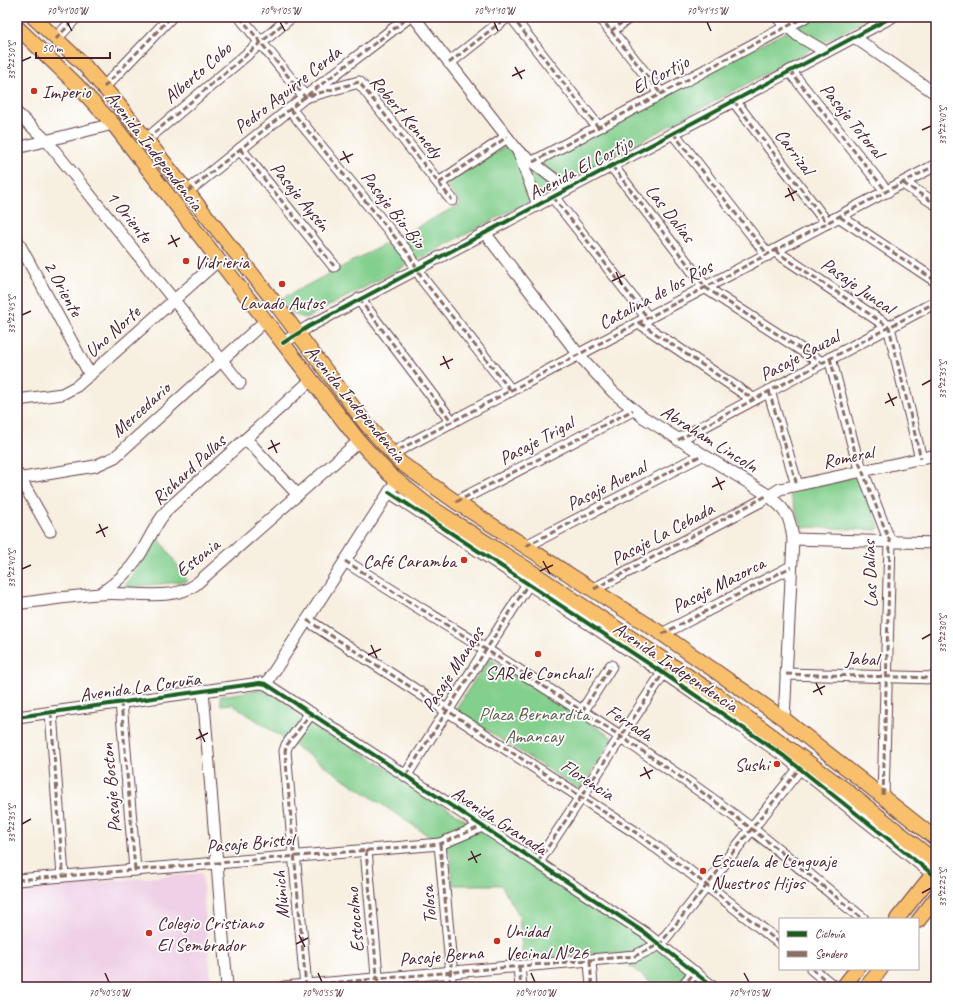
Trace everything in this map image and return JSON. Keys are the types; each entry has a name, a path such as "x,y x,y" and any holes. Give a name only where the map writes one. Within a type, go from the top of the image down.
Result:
{"main road":[{"name":"Avenida Independencia","path":"33,17 104,87 147,139 298,333 366,424 391,454 417,476 662,634 784,719 936,839"},
{"name":"Avenida Independencia","path":"17,27 76,84 113,124 393,486 444,516 532,572 666,668 805,759 935,871"},
{"path":"898,918 935,871"},
{"path":"919,920 936,898"},
{"path":"843,987 856,970"},
{"path":"866,987 880,970"}],"street":[{"path":"56,39 76,17"},
{"path":"104,87 171,17"},
{"path":"240,17 261,41 304,97"},
{"name":"Alberto Cobo","path":"147,139 291,17"},
{"name":"Pedro Aguirre Cerda","path":"188,191 304,97 409,17"},
{"path":"414,17 518,151 567,190"},
{"path":"449,63 507,17"},
{"path":"512,17 598,127"},
{"path":"600,17 661,94"},
{"path":"611,31 629,17"},
{"path":"776,17 787,27 826,52"},
{"name":"El Cortijo","path":"533,162 805,17"},
{"name":"Avenida El Cortijo","path":"283,343 298,333 485,232 892,17"},
{"path":"854,37 936,94"},
{"name":"Pasaje Totoral","path":"790,71 887,192"},
{"name":"Robert Kennedy","path":"304,97 359,82 452,200"},
{"name":"Carrizal","path":"734,101 828,223"},
{"name":"Pasaje Bio-Bio","path":"290,109 408,253 424,280 511,391"},
{"name":"1 Oriente","path":"17,113 47,141 240,383"},
{"path":"17,148 113,124"},
{"name":"Pasaje Juncal","path":"673,133 772,253 889,326 921,459"},
{"path":"439,183 507,137"},
{"name":"Pasaje Aysén","path":"240,149 334,266"},
{"path":"518,151 538,205"},
{"name":"Las Dalias","path":"612,166 706,288 826,360 854,452 890,542 883,798"},
{"name":"Catalina de los Ríos","path":"391,454 936,166"},
{"path":"903,183 936,204"},
{"path":"553,197 644,321 754,399"},
{"path":"840,217 936,281"},
{"name":"Abraham Lincoln","path":"485,232 579,355 613,392 633,410 768,496 781,507 788,517 792,527 793,539 784,719"},
{"name":"2 Oriente","path":"17,240 90,375"},
{"name":"Uno Norte","path":"17,400 62,394 77,386 218,261"},
{"path":"359,300 452,422"},
{"name":"Pasaje Sauzal","path":"678,440 936,302"},
{"name":"Mercedario","path":"18,477 78,470 108,461 130,444 265,321"},
{"name":"Richard Pallas","path":"101,593 118,580 134,564 164,514 311,380"},
{"path":"769,390 797,485"},
{"name":"Pasaje Trigal","path":"456,502 633,410"},
{"path":"246,439 298,495"},
{"name":"Estonia","path":"17,604 101,593 174,593 186,591 195,585 359,441"},
{"name":"Pasaje Avenal","path":"526,546 702,455"},
{"name":"Romeral","path":"768,496 780,489 936,456"},
{"path":"18,477 50,531"},
{"path":"266,684 393,486"},
{"name":"Avenida Independencia","path":"393,486 528,584 666,668 935,871"},
{"name":"Pasaje La Cebada","path":"594,589 768,496"},
{"path":"793,539 936,543"},
{"name":"Ferrada","path":"345,561 582,712 693,786 752,829 862,918"},
{"name":"Pasaje Mazorca","path":"662,634 792,567"},
{"name":"Pasaje Manaos","path":"406,775 528,584"},
{"name":"Florencia","path":"307,620 644,838 707,885 779,942"},
{"path":"582,712 611,666"},
{"path":"538,862 666,668"},
{"name":"Jabal","path":"786,674 936,678"},
{"name":"Avenida La Coruña","path":"17,717 260,683 266,684"},
{"name":"Avenida Granada","path":"266,684 538,862 660,944 713,987"},
{"path":"203,691 227,987"},
{"name":"Pasaje Boston","path":"121,702 135,870"},
{"path":"50,712 63,876"},
{"name":"Múnich","path":"306,986 285,747 311,713"},
{"name":"Pasaje Berna","path":"284,987 377,983 450,973 635,956 660,944 800,768"},
{"name":"Pasaje Bristol","path":"17,880 440,844 482,826"},
{"name":"Tolosa","path":"440,844 451,965 449,987"},
{"name":"Estocolmo","path":"366,850 377,983"},
{"path":"590,961 592,987"},
{"path":"519,967 521,987"},
{"path":"813,970 834,987"},
{"path":"682,987 695,972"}],"shaded area":[{"name":"Colegio Cristiano El Sembrador","path":"202,873 211,983 161,987 17,987 17,889"}],"green space":[{"path":"815,17 871,17 558,186 306,318 294,314 281,299 461,204 445,184 507,145 522,167"},
{"path":"862,476 879,528 877,530 802,527 790,495 793,490"},
{"path":"158,537 188,581 123,588"},
{"name":"Plaza Bernardita Amancay","path":"489,658 613,738 580,790 455,710"},
{"path":"265,689 649,940 707,987 656,987 613,952 523,961 519,915 501,885 452,885 450,852 423,832 232,704 221,705 220,696"}],"marked path":[{"path":"56,39 76,17"},
{"path":"104,87 171,17"},
{"path":"240,17 305,97 359,82 452,200"},
{"path":"147,139 291,17"},
{"path":"188,191 305,97 409,17"},
{"path":"449,63 507,17"},
{"path":"512,17 598,127"},
{"path":"600,17 661,94"},
{"path":"611,31 629,17"},
{"path":"533,162 805,17"},
{"path":"790,71 887,192"},
{"path":"734,101 827,223"},
{"path":"290,109 408,253 424,281 511,391"},
{"path":"673,133 768,255"},
{"path":"439,183 507,137"},
{"path":"240,149 334,266"},
{"path":"391,454 936,165"},
{"path":"612,166 706,288 822,363"},
{"path":"903,183 936,204"},
{"path":"553,197 648,318"},
{"path":"840,217 936,281"},
{"path":"775,251 889,327 921,459"},
{"path":"359,299 452,422"},
{"path":"678,440 936,302"},
{"path":"640,323 753,399"},
{"path":"830,358 855,452 890,542 883,798"},
{"path":"769,391 797,485"},
{"path":"456,502 633,410"},
{"path":"526,546 702,455"},
{"path":"594,589 768,495"},
{"path":"345,561 523,673 656,760 741,821 862,918"},
{"path":"662,634 791,567"},
{"path":"406,775 528,584"},
{"path":"307,620 638,834 686,869 779,942"},
{"path":"538,862 670,663"},
{"path":"582,712 611,666"},
{"path":"786,674 936,678"},
{"path":"121,702 135,870"},
{"path":"51,712 63,876"},
{"path":"306,987 285,751 287,745 311,713"},
{"path":"284,987 635,956 660,944 800,768"},
{"path":"17,880 440,844 482,826"},
{"path":"440,844 451,965 449,987"},
{"path":"366,850 378,987"},
{"path":"590,961 592,987"},
{"path":"519,967 521,987"},
{"path":"813,970 834,987"},
{"path":"682,987 695,972"}],"cycle path":[{"path":"283,343 308,327 892,17"},
{"path":"389,492 663,673 784,756 936,877"},
{"path":"17,717 260,683 266,684 645,933 713,987"}],"place":[{"name":"Imperio","path":"34,91"},
{"name":"Vidrieria","path":"186,261"},
{"name":"Lavado Autos","path":"282,284"},
{"name":"Café Caramba","path":"464,560"},
{"name":"SAR de Conchalí","path":"538,654"},
{"name":"Sushi","path":"777,764"},
{"name":"Escuela de Lenguaje Nuestros Hijos","path":"703,871"},
{"name":"Colegio Cristiano El Sembrador","path":"149,933"},
{"name":"Unidad Vecinal Nº26","path":"497,941"}]}
